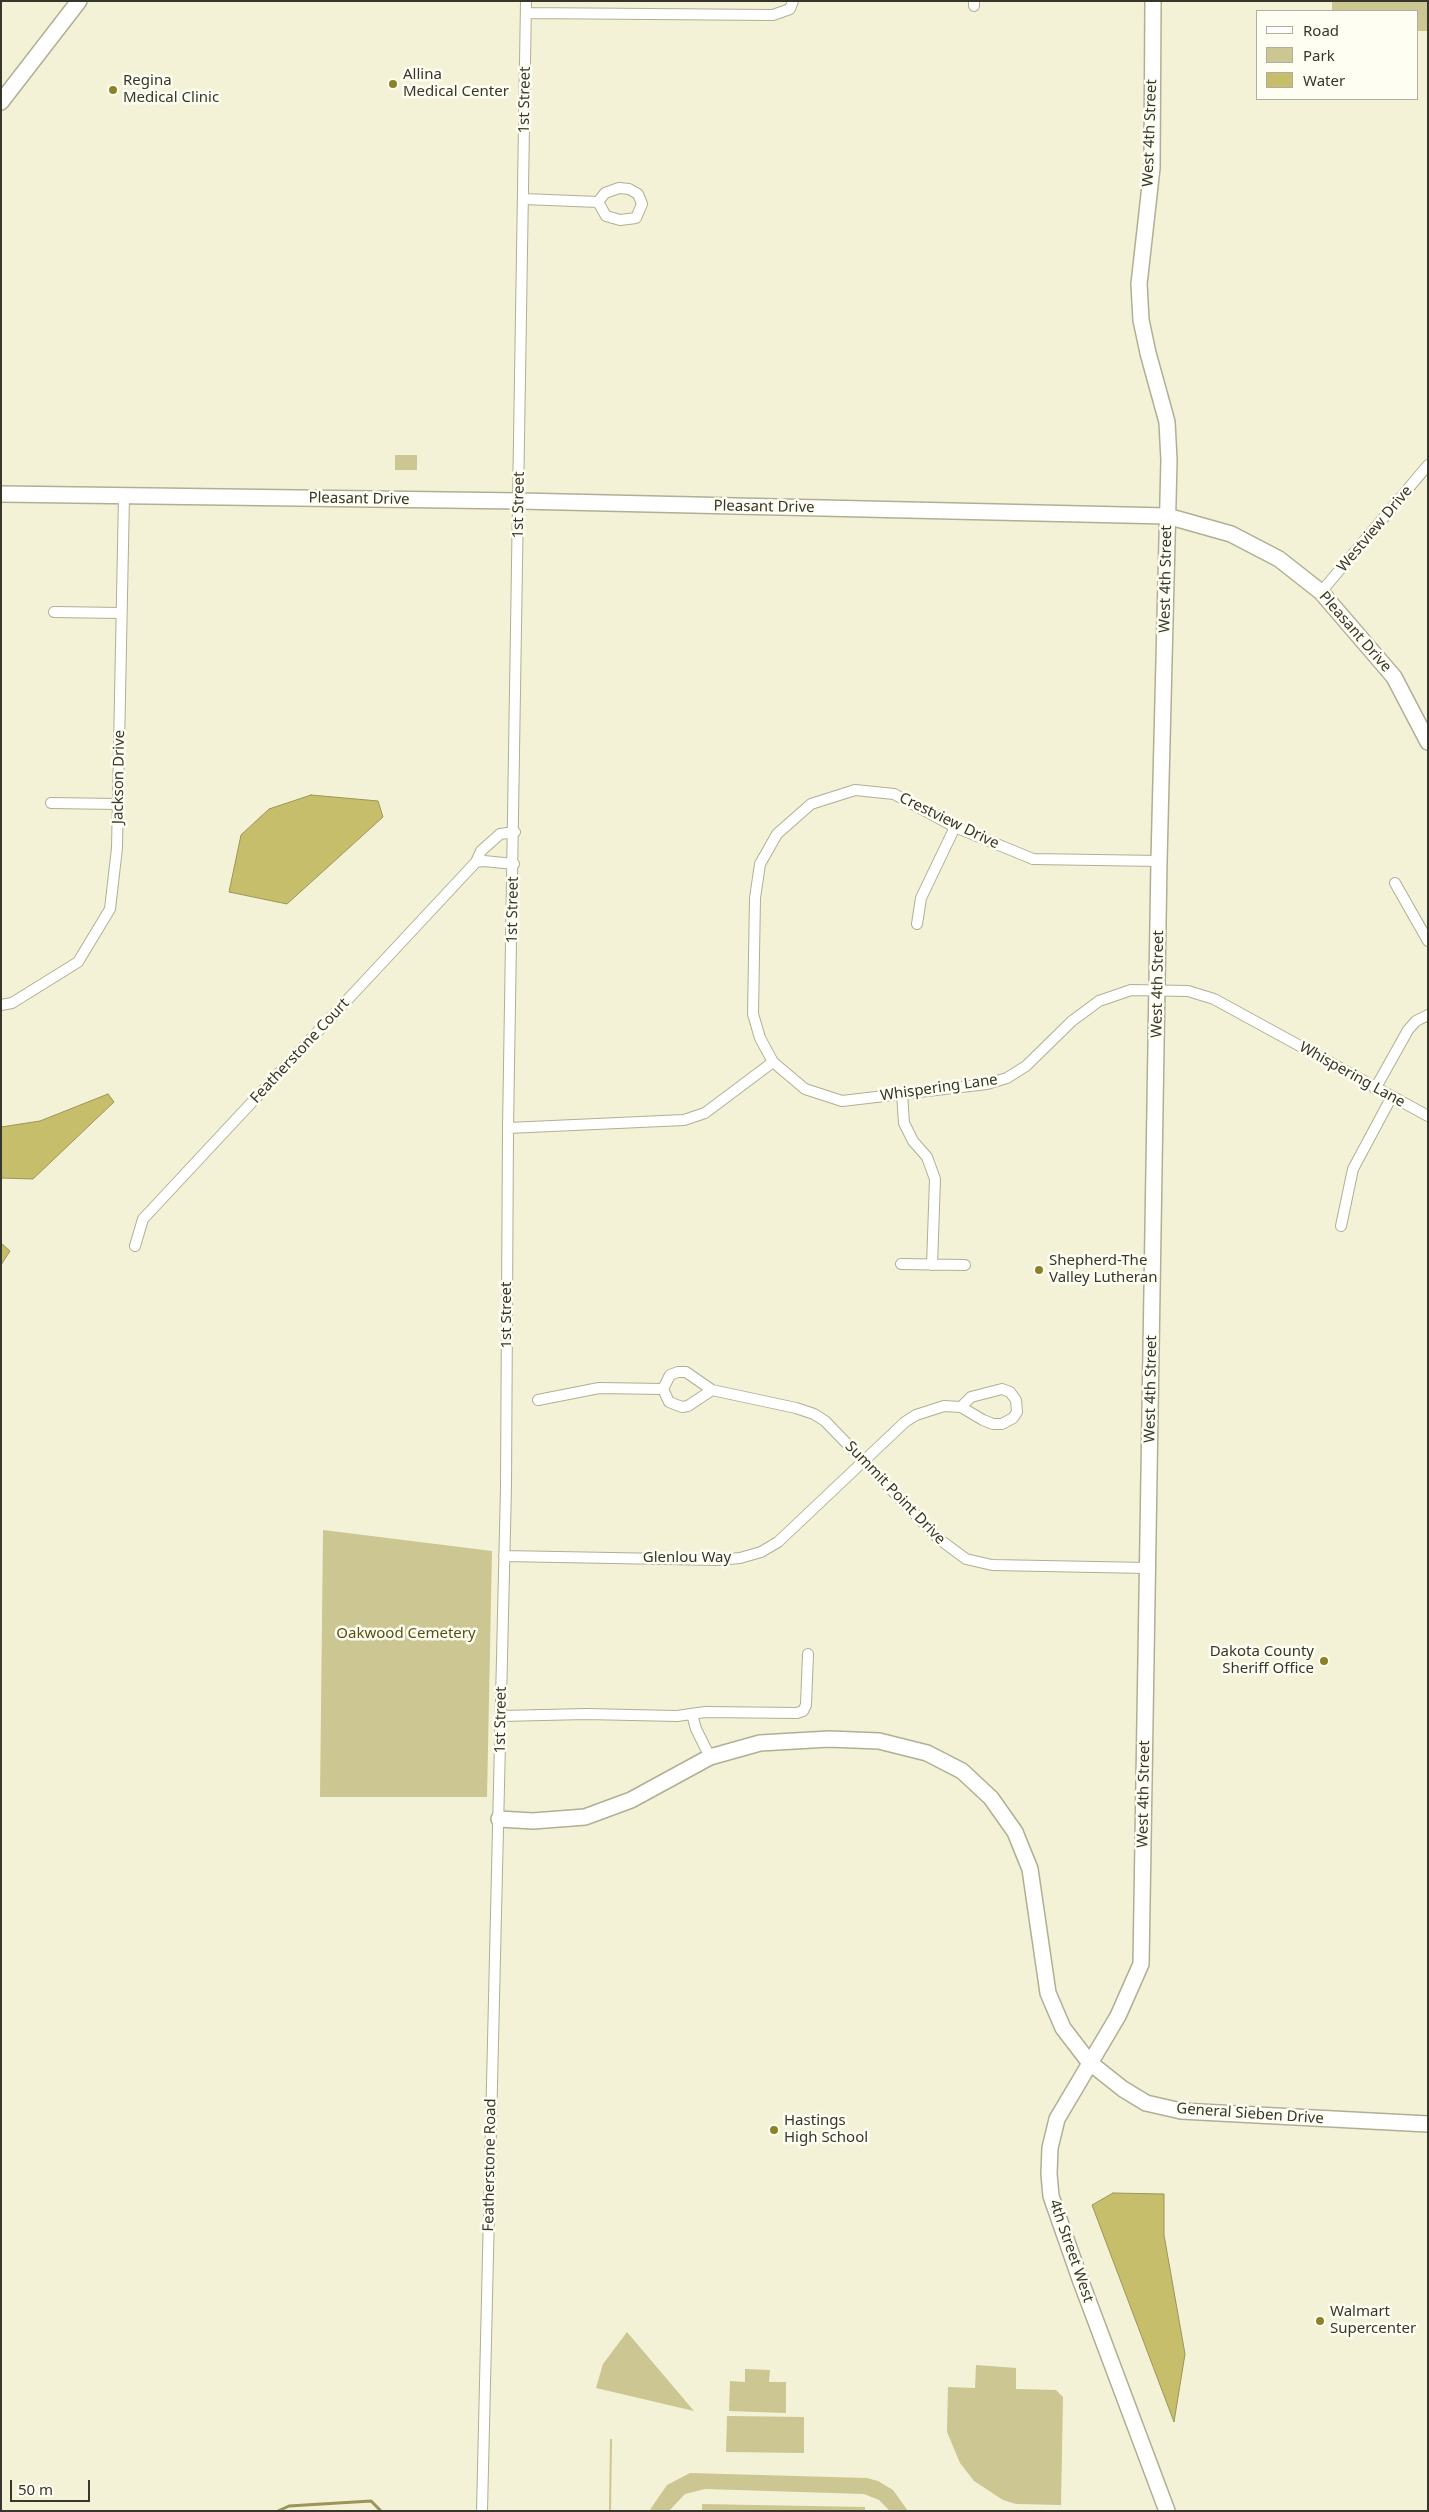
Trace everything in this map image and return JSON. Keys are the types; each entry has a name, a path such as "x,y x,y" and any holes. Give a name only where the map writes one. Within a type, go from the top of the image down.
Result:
{"street":[{"path":"1,102 79,1"},
{"name":"1st Street","path":"499,1820 526,1"},
{"name":"West 4th Street","path":"1139,1970 1141,1964 1159,861 1169,460 1167,422 1148,352 1142,320 1139,284 1152,168 1153,1"},
{"path":"526,13 774,15 791,5"},
{"path":"524,199 598,202"},
{"name":"Westview Drive","path":"1321,592 1428,465"},
{"name":"Pleasant Drive","path":"1,494 520,501 1167,516 1231,534 1279,559 1321,592 1394,676 1428,742"},
{"name":"Jackson Drive","path":"1,1005 12,1003 78,962 110,909 117,848 124,495"},
{"path":"54,612 121,613"},
{"name":"Crestview Drive","path":"773,1062 760,1038 753,1014 754,898 760,864 777,834 811,804 855,790 894,794 955,827 1033,859 1159,861"},
{"path":"51,803 118,804"},
{"path":"917,924 921,898 955,827"},
{"name":"Featherstone Court","path":"135,1246 143,1220 476,862 481,851 493,838 500,834 515,832"},
{"path":"476,862 484,860 514,864"},
{"path":"1395,883 1428,941"},
{"name":"Whispering Lane","path":"773,1062 805,1089 842,1101 987,1084 1007,1078 1026,1066 1072,1021 1099,1001 1131,990 1188,991 1214,999 1391,1098 1428,1116"},
{"path":"1375,1089 1408,1030 1416,1021 1428,1015"},
{"path":"508,1128 684,1120 705,1113 773,1062"},
{"path":"902,1094 904,1123 913,1140 930,1162 935,1180 932,1265"},
{"path":"1341,1226 1353,1169 1391,1098"},
{"path":"901,1264 965,1266"},
{"path":"678,1372 694,1376 712,1390 688,1406 682,1407 674,1406 669,1402 663,1389 670,1375 678,1372"},
{"path":"538,1400 599,1388 663,1389"},
{"path":"1002,1389 1010,1392 1016,1400 1017,1412 1008,1422 993,1424 961,1406 972,1397 1002,1389"},
{"name":"Summit Point Drive","path":"712,1390 796,1408 814,1414 825,1421 939,1539 956,1552 975,1562 992,1565 1147,1568"},
{"name":"Glenlou Way","path":"504,1556 740,1558 762,1552 778,1542 865,1462 905,1422 916,1415 944,1406 961,1406"},
{"path":"501,1716 692,1714 705,1712 797,1713 803,1711 806,1705 808,1654"},
{"path":"692,1714 696,1729 710,1757"},
{"name":"General Sieben Drive","path":"499,1820 534,1821 585,1817 632,1800 710,1757 760,1743 829,1739 879,1741 927,1753 962,1771 991,1798 1016,1832 1030,1868 1048,1993 1063,2028 1089,2062 1122,2089 1146,2103 1181,2111 1428,2124"},
{"name":"Featherstone Road","path":"482,2511 499,1820"},
{"name":"4th Street West","path":"1139,1970 1118,2016 1089,2062 1057,2119 1050,2148 1051,2196 1167,2511"}],"green space":[{"path":"1332,1 1428,1 1428,31 1419,31 1419,10 1332,10"},
{"path":"395,455 417,455 417,470 395,470"},
{"name":"Oakwood Cemetery","path":"323,1530 492,1551 487,1797 320,1797"},
{"path":"627,2332 694,2411 596,2388 603,2364"},
{"path":"976,2365 1016,2368 1016,2389 1056,2390 1063,2397 1061,2505 1016,2504 1003,2500 974,2481 960,2463 947,2432 948,2387 975,2388"},
{"path":"745,2369 770,2370 769,2382 786,2382 786,2413 729,2411 730,2381 745,2382"},
{"path":"727,2416 804,2417 804,2453 726,2452"},
{"path":"610,2439 612,2439 611,2511 609,2511"},
{"path":"690,2473 867,2478 878,2481 893,2490 908,2511 890,2511 879,2500 864,2494 705,2489 685,2494 669,2511 649,2511 667,2485"},
{"path":"702,2504 865,2507 865,2511 702,2511"}],"water":[{"path":"311,795 378,801 383,817 287,904 229,892 241,835 269,809"},
{"path":"108,1094 114,1102 33,1179 1,1178 1,1127 40,1121"},
{"path":"1,1243 10,1251 1,1265"},
{"path":"1113,2193 1164,2194 1164,2235 1185,2354 1174,2422 1092,2205"}],"waterway":[{"path":"278,2511 289,2506 371,2501 381,2511"}],"place":[{"name":"Allina Medical Center","path":"393,84"},
{"name":"Regina Medical Clinic","path":"113,90"},
{"name":"Shepherd-The Valley Lutheran","path":"1039,1270"},
{"name":"Dakota County Sheriff Office","path":"1324,1661"},
{"name":"Hastings High School","path":"774,2130"},
{"name":"Walmart Supercenter","path":"1320,2321"}]}
